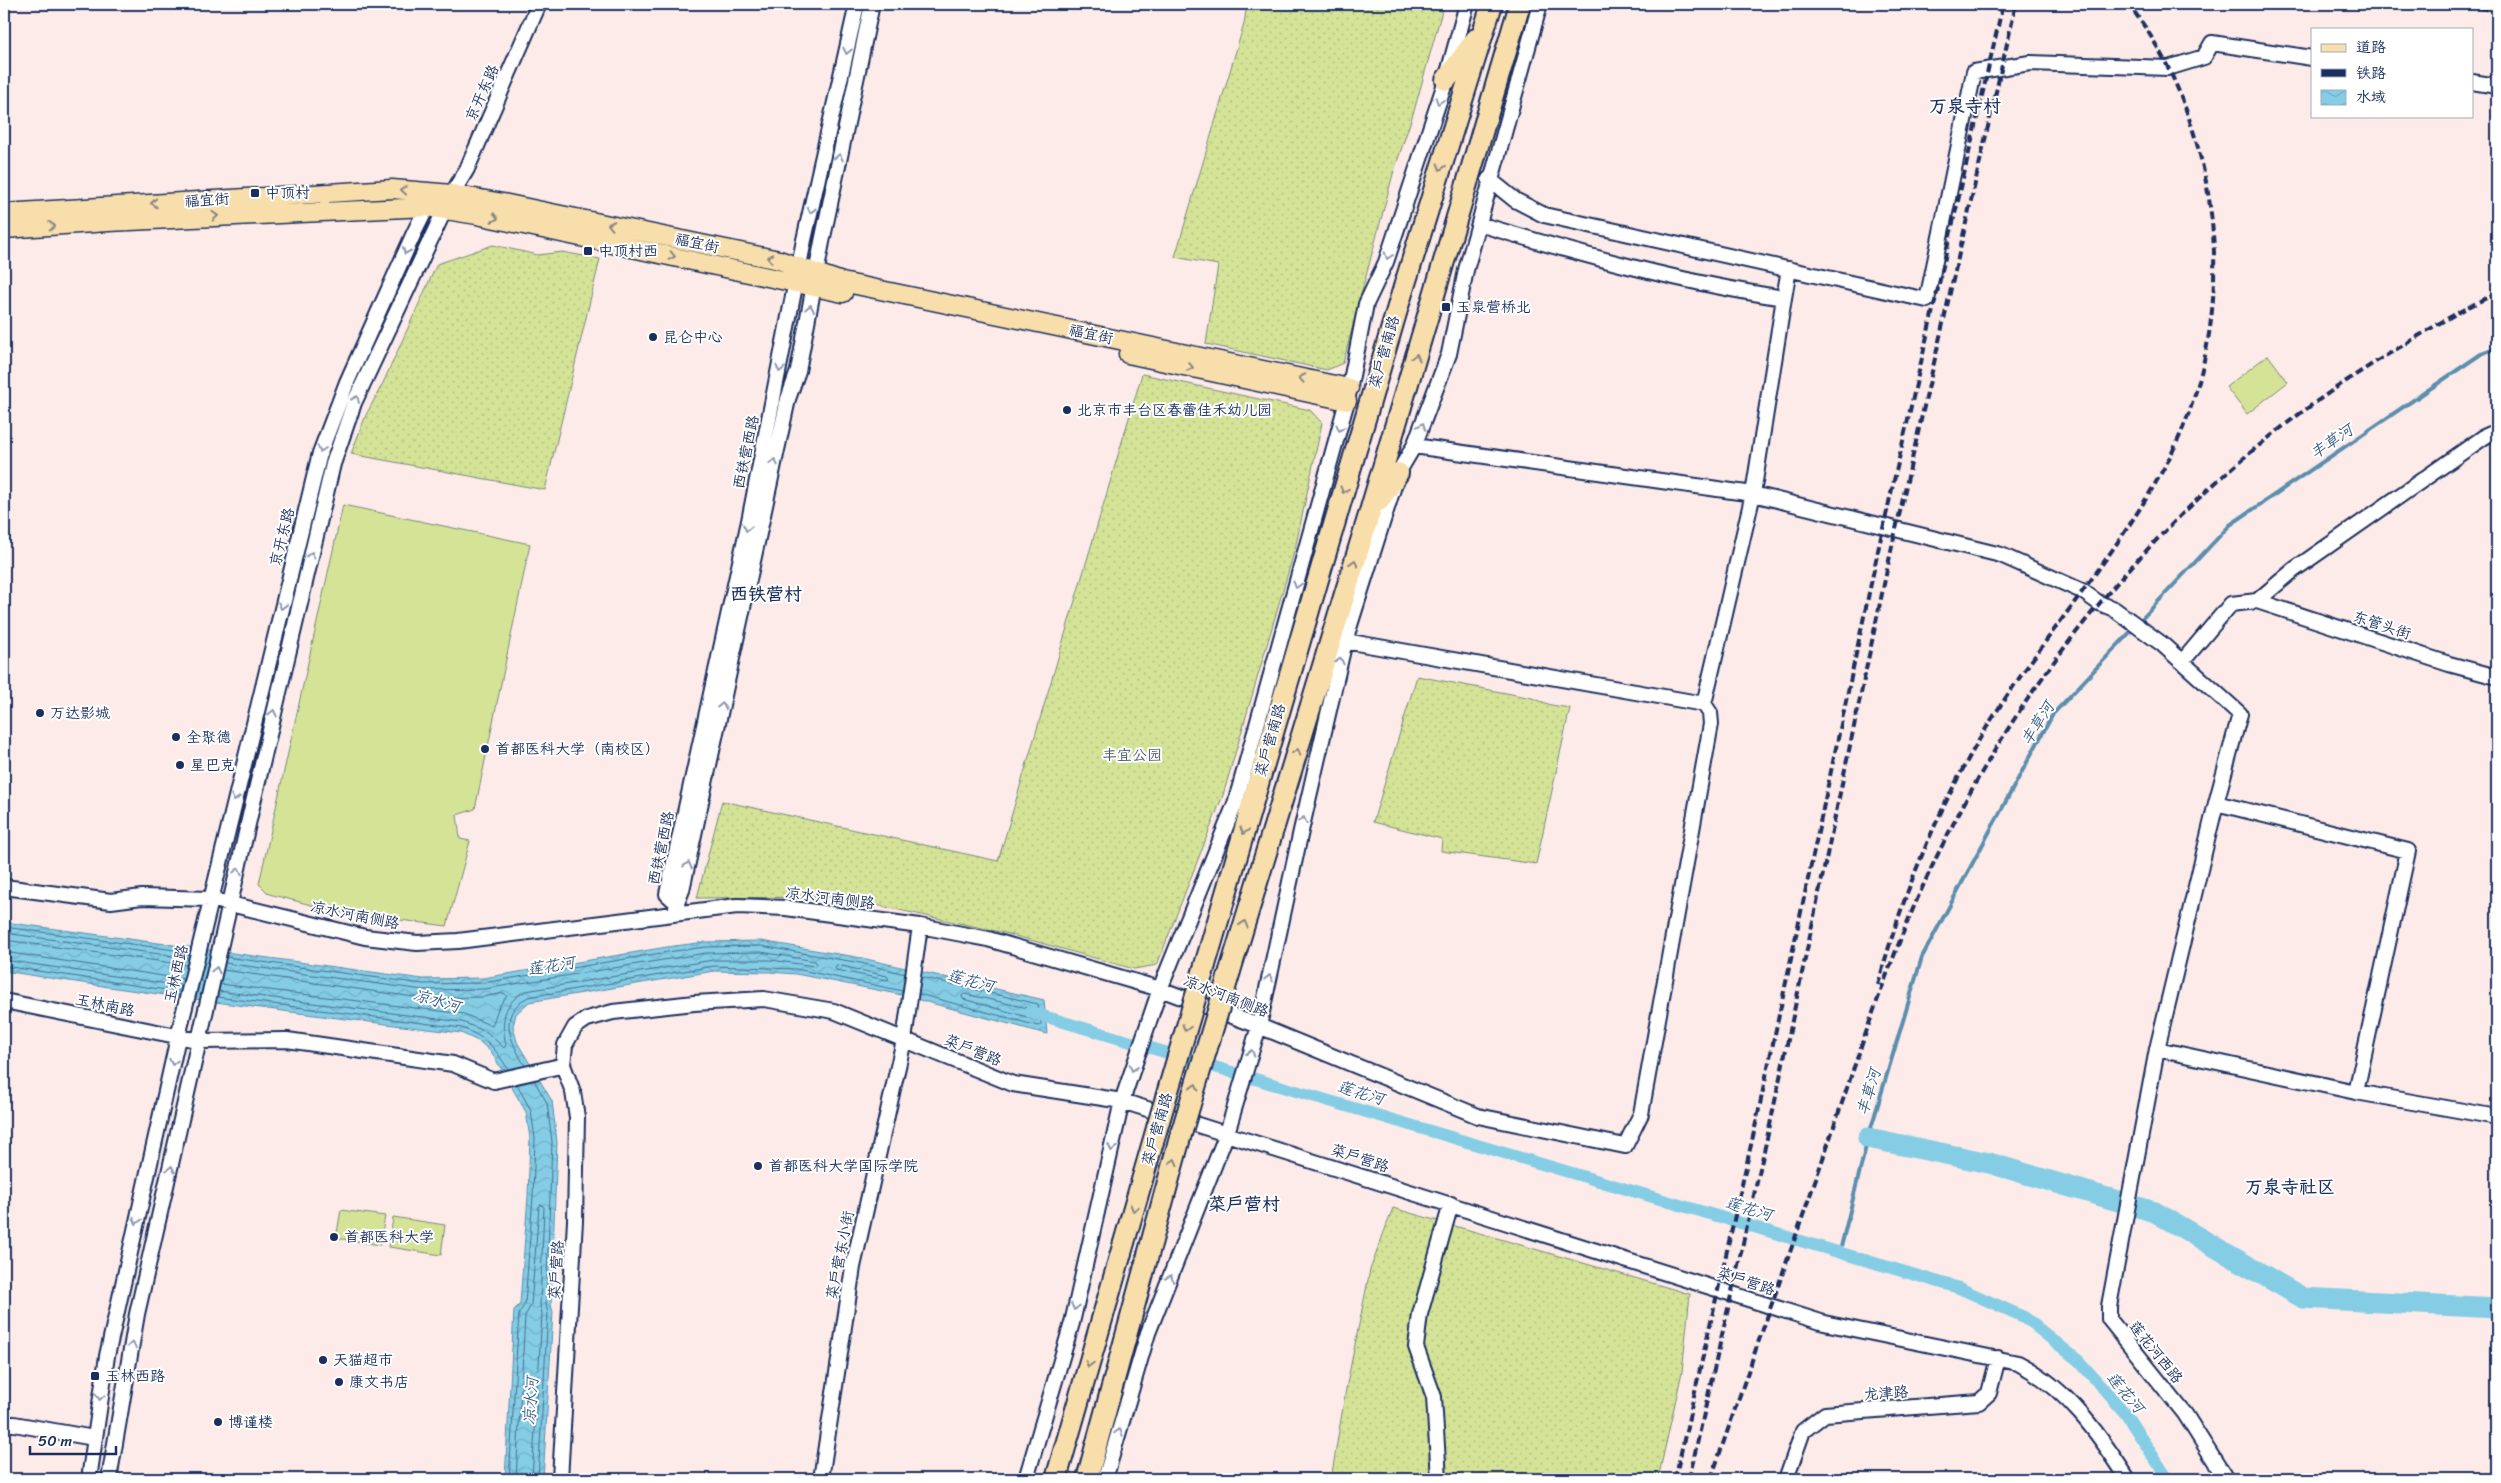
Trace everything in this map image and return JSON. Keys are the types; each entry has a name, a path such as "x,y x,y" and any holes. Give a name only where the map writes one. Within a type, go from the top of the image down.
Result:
{"highway":[{"name":"菜户营南路","path":"1056,1479 1399,302 1492,4"},
{"name":"菜户营南路","path":"1087,1479 1181,1134 1369,515 1520,4"},
{"path":"1446,80 1485,27"},
{"path":"1369,515 1398,473"}],"main road":[{"name":"福宜街","path":"4,213 386,189 779,260 806,278 842,282 1348,395"},
{"name":"福宜街","path":"4,229 146,220 427,207 450,202"}],"street":[{"name":"京开东路","path":"200,1040 309,561 343,432 354,403 467,169 539,4"},
{"name":"西铁营西路","path":"806,278 857,4"},
{"name":"西铁营西路","path":"676,909 667,894 749,521 872,4"},
{"name":"菜户营南路","path":"1122,1101 1160,989 1235,804 1348,395 1366,304 1385,265 1446,80 1466,4"},
{"path":"1105,1479 1148,1333 1227,1133 1259,1026 1301,831 1345,642 1398,473 1414,446 1449,354 1466,270 1489,179 1540,4"},
{"path":"1489,179 1515,200 1544,215 1927,300 1974,72 2030,63 2168,68 2204,57 2212,43 2311,58"},
{"path":"2474,82 2497,86"},
{"name":"京开东路","path":"206,916 320,453 347,382 427,207"},
{"path":"1489,226 1626,266 1732,290 1784,298"},
{"path":"1345,642 1704,704 1753,494 1789,270"},
{"path":"1414,446 1753,494 2001,555 2082,591 2099,603 2114,609 2162,644 2182,662 2231,604 2257,601 2295,568 2484,437 2497,430"},
{"name":"东管头街","path":"2257,601 2448,664 2497,677"},
{"name":"莲花河西路","path":"2182,662 2240,714 2216,803 2157,1049 2108,1306 2109,1319 2185,1414 2226,1479"},
{"name":"凉水河南侧路","path":"4,887 110,902 142,897 210,899 365,937 417,943 458,941 676,909 737,906 786,908 920,926 988,939 1160,989 1259,1026 1478,1116 1625,1146 1641,1114 1712,724 1710,713 1704,704"},
{"path":"2216,803 2408,851 2356,1092"},
{"name":"玉林西路","path":"89,1479 107,1356 206,916"},
{"name":"菜户营东小街","path":"822,1479 853,1267 904,1040 920,926"},
{"name":"菜户营路","path":"560,1479 575,1221 577,1117 574,1092 560,1066 565,1045 575,1027 587,1019 613,1012 694,1003 764,999 826,1009 1014,1084 1122,1101 1824,1323 1873,1335 2018,1363 2032,1370 2056,1389 2102,1438 2128,1479"},
{"name":"玉林南路","path":"4,1001 200,1040 287,1040 453,1064 494,1082 560,1066"},
{"path":"109,1479 137,1314 200,1040"},
{"path":"2157,1049 2356,1092 2497,1117"},
{"path":"1026,1479 1072,1323 1122,1101"},
{"path":"1439,1479 1434,1397 1416,1347 1420,1314 1450,1204"},
{"name":"龙津路","path":"1786,1479 1803,1431 1825,1414 1979,1402 1989,1393 1998,1358"},
{"path":"4,1424 14,1424 94,1438"}],"green space":[{"path":"1247,4 1444,4 1414,111 1393,174 1343,363 1327,370 1206,344 1218,265 1175,257 1244,24"},
{"path":"493,245 538,255 562,252 600,259 545,490 351,454 366,415 383,383 437,264"},
{"path":"2268,355 2288,382 2247,414 2226,387"},
{"name":"丰宜公园","path":"1142,374 1310,410 1322,423 1295,549 1223,795 1157,965 1134,969 1005,933 839,897 697,898 722,801 998,861"},
{"path":"343,505 530,544 475,809 457,815 460,839 470,841 447,926 338,912 269,894 259,884"},
{"path":"1417,676 1532,698 1551,705 1570,708 1536,864 1441,851 1442,839 1373,822"},
{"path":"1393,1208 1690,1294 1682,1372 1658,1479 1331,1479 1346,1389 1370,1270"},
{"path":"341,1210 385,1216 380,1245 336,1238"},
{"path":"393,1217 445,1225 441,1255 389,1247"}],"water":[{"name":"凉水河","path":"4,922 423,979 483,978 667,947 705,942 761,941 862,958 1044,1000 1047,1034 897,994 796,974 770,972 714,971 529,1002 516,1014 513,1026 517,1042 552,1101 557,1142 551,1305 553,1312 543,1479 505,1479 514,1310 520,1304 530,1138 526,1112 492,1053 480,1042 461,1033 232,1004 4,971"}],"waterway":[{"name":"丰草河","path":"2138,623 2230,525 2481,354 2497,348"},
{"name":"丰草河","path":"1840,1251 1868,1138 1922,957 2053,714 2134,628"},
{"name":"莲花河","path":"1030,1012 1959,1288 2024,1317 2079,1361 2125,1413 2168,1479"},
{"path":"1868,1138 1989,1163 2155,1212 2303,1298 2497,1308"}],"railway":[{"path":"1675,1479 1756,1123 1879,546 2003,4"},
{"path":"1689,1479 1770,1125 1891,551 2016,4"},
{"path":"1878,985 1910,884 1938,819 1970,755 2009,692 2101,566 2144,502 2164,468 2180,435 2193,401 2203,365 2210,329 2214,255 2212,218 2206,182 2187,111 2178,88 2155,44 2128,4"},
{"path":"2468,4 2497,12"},
{"path":"1711,1479 1867,1028 1911,914 1927,876 1986,764 2033,691 2084,623 2140,558 2200,497 2265,441 2334,389 2440,323 2497,293"}],"place":[{"name":"中顶村","path":"255,193"},
{"name":"中顶村西","path":"588,251"},
{"name":"玉泉营桥北","path":"1446,307"},
{"name":"昆仑中心","path":"653,337"},
{"name":"北京市丰台区春蕾佳禾幼儿园","path":"1067,410"},
{"name":"万达影城","path":"40,713"},
{"name":"全聚德","path":"176,737"},
{"name":"首都医科大学（南校区）","path":"485,749"},
{"name":"星巴克","path":"180,765"},
{"name":"首都医科大学国际学院","path":"758,1166"},
{"name":"首都医科大学","path":"334,1237"},
{"name":"天猫超市","path":"323,1360"},
{"name":"玉林西路","path":"95,1376"},
{"name":"康文书店","path":"339,1382"},
{"name":"博谨楼","path":"218,1422"}],"district":[{"name":"万泉寺村","path":"1965,106"},
{"name":"西铁营村","path":"766,594"},
{"name":"万泉寺社区","path":"2290,1187"},
{"name":"菜户营村","path":"1244,1204"}]}
